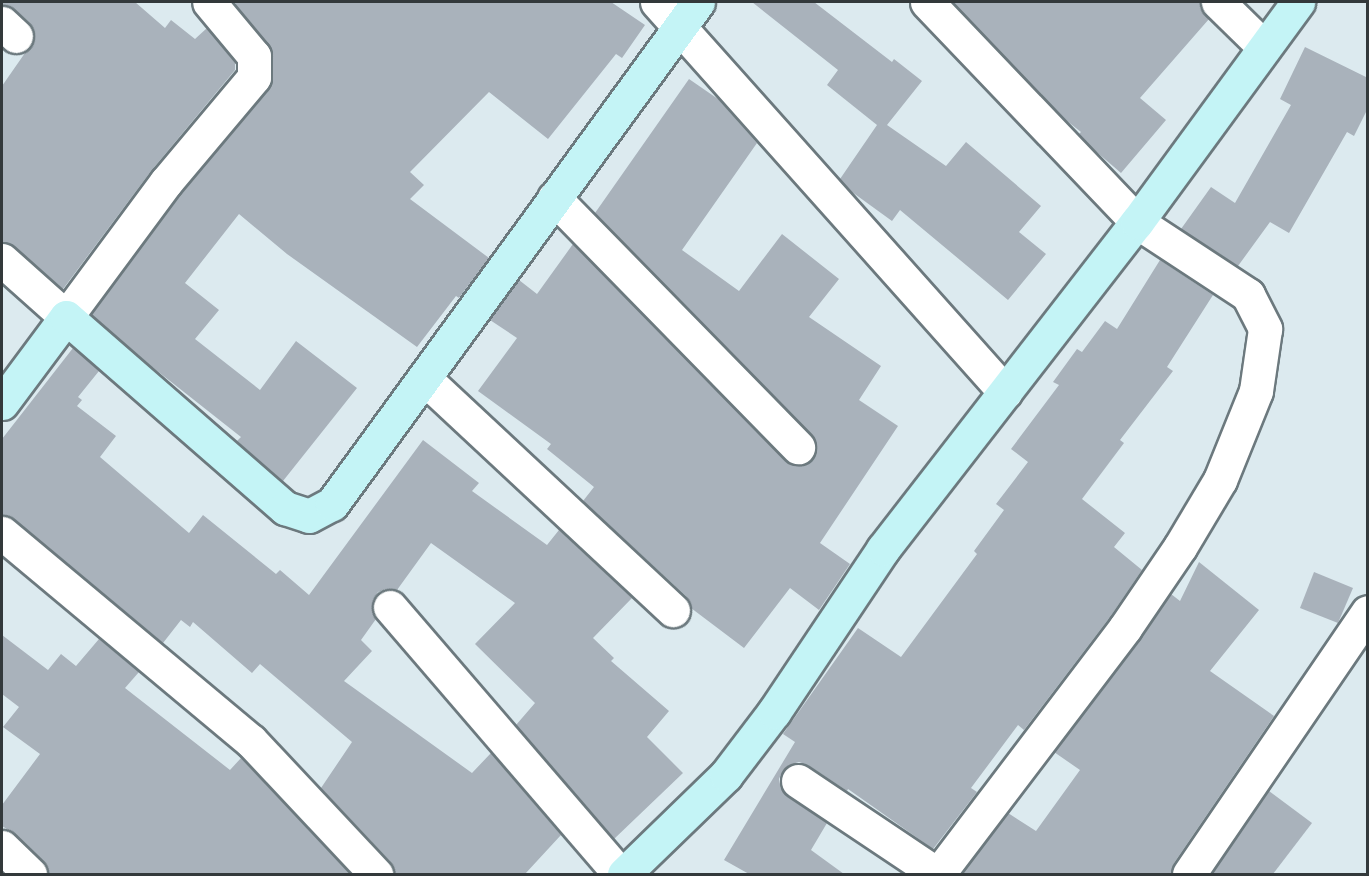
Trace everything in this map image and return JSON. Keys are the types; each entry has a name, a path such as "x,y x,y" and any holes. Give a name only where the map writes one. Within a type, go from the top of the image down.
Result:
{"street":[{"path":"2,403 166,182 254,77 254,56 209,2"},
{"path":"657,2 689,15 1005,392"},
{"path":"798,781 937,874 1125,628 1180,547 1220,480 1256,391 1265,329 1248,295 1137,222 927,2"},
{"path":"1218,2 1264,47"},
{"path":"390,607 622,874 726,775 774,712 883,549 1137,222 1298,2"},
{"path":"2,260 285,508 309,516 332,504 689,15"},
{"path":"554,198 798,447"},
{"path":"425,379 673,610"},
{"path":"2,533 252,741 376,874"},
{"path":"1189,874 1368,612"},
{"path":"2,847 30,874"}],"building":[{"path":"2,2 135,2 165,28 171,20 195,39 207,28 235,63 235,70 151,171 63,289 14,246 2,242 2,86 34,40 34,30 29,22 14,9 2,5"},
{"path":"237,2 611,2 645,25 622,58 616,54 548,139 489,92 410,172 424,185 410,199 489,258 459,298 456,296 417,347 287,254 239,214 185,283 219,310 195,339 260,390 296,341 357,388 283,481 237,441 241,437 151,366 91,314 181,194 269,88 273,77 273,56 269,45 235,4"},
{"path":"752,2 814,2 892,62 894,59 922,81 887,125 946,166 966,142 1041,206 1019,232 1046,254 1008,300 900,210 892,221 852,192 840,179 877,125 827,85 838,70"},
{"path":"952,2 1200,2 1200,8 1209,19 1140,98 1166,120 1121,173 1092,148 1079,134 1081,132 1062,117"},
{"path":"1305,47 1368,78 1368,108 1354,136 1347,132 1289,233 1270,222 1238,266 1181,229 1211,187 1235,203 1291,105 1280,99"},
{"path":"689,79 718,99 757,143 682,250 739,291 782,234 839,279 809,317 881,366 859,400 898,426 820,543 850,564 819,610 790,588 744,648 691,608 686,596 583,501 594,487 547,449 551,444 478,391 517,338 490,320 519,280 537,294 573,244 785,460 792,465 802,465 811,460 816,451 816,443 811,434 595,213"},
{"path":"1160,260 1213,295 1167,367 1173,371 1120,440 1124,443 1082,499 1125,533 1114,547 1142,570 1110,617 1024,730 1018,725 971,788 977,792 933,849 848,789 847,791 808,765 799,762 783,770 779,779 781,789 788,797 827,823 811,850 844,874 749,874 724,860 795,742 783,734 858,628 901,657 977,554 974,551 1004,510 996,504 1028,462 1011,449 1059,385 1053,382 1077,349 1082,352 1105,321 1117,329"},
{"path":"73,348 99,371 78,397 82,400 77,406 116,436 100,457 189,533 203,515 276,574 280,570 309,595 423,440 479,483 472,491 547,545 559,530 632,598 593,638 614,658 611,661 669,711 647,737 683,773 614,839 516,725 535,703 475,644 515,603 431,543 397,590 386,589 378,592 373,600 372,610 376,619 361,640 372,651 344,681 472,773 491,753 561,835 525,874 394,874 390,861 321,788 352,742 260,664 252,673 193,622 190,627 181,620 163,643 14,519 2,515 2,439"},
{"path":"1199,562 1259,610 1210,671 1274,716 1174,863 1171,874 961,874 1008,813 1036,831 1080,770 1054,752 1140,639 1171,594 1180,601"},
{"path":"1314,572 1353,588 1338,623 1300,608"},
{"path":"2,635 48,670 61,654 76,666 99,639 139,672 125,688 230,770 241,758 351,874 48,874 43,861 15,834 2,826 2,805 40,754 3,727 19,707 2,694"},
{"path":"1269,791 1312,823 1273,874 1211,874"}]}
